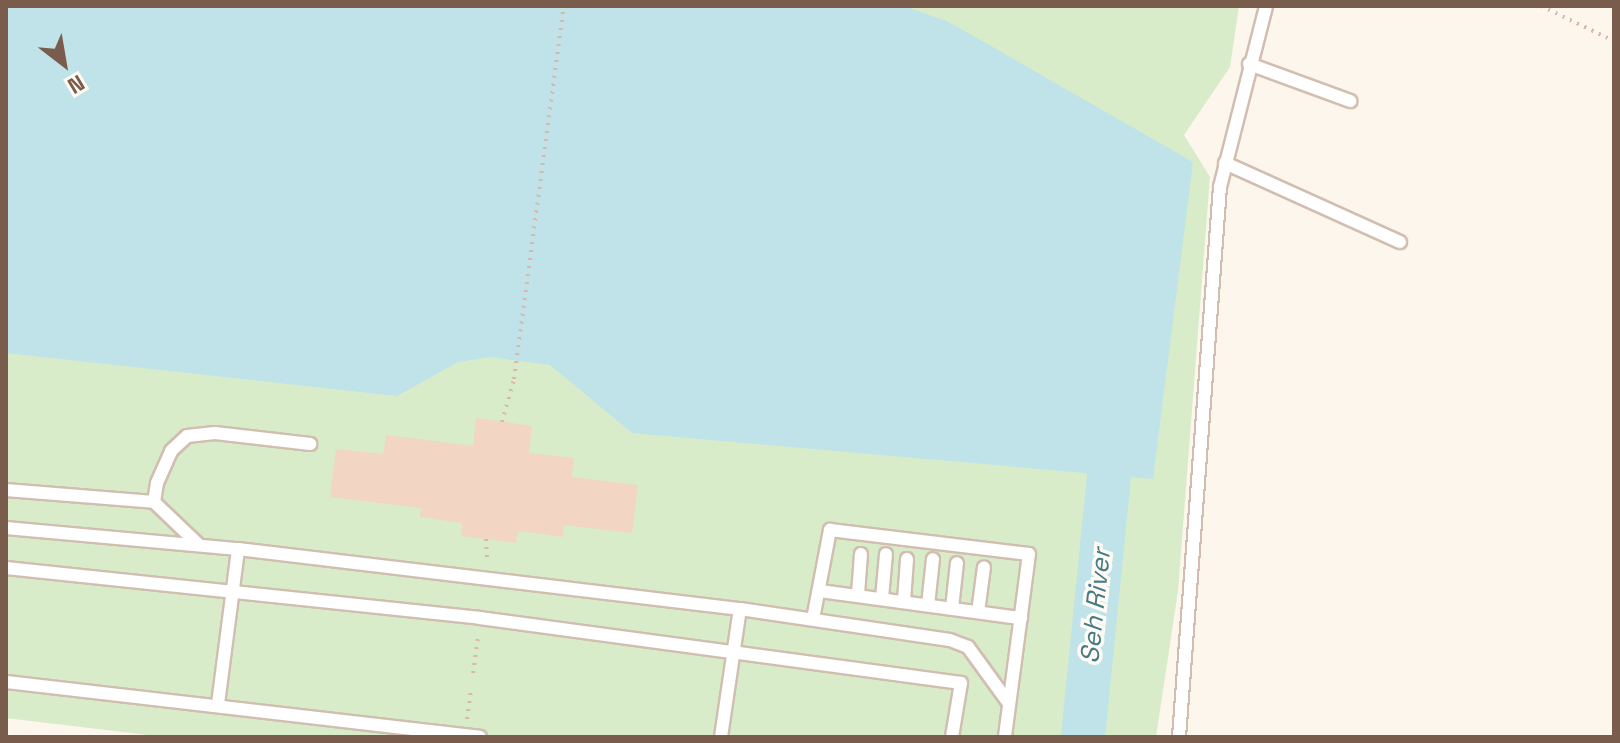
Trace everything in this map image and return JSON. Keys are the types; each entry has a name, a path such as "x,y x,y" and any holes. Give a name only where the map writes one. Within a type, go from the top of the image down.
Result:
{"lane":[{"path":"1179,737 1220,187 1266,6"},
{"path":"1249,64 1350,101"},
{"path":"1225,163 1400,242"},
{"path":"154,502 157,483 171,451 187,436 215,433 310,444"},
{"path":"6,490 154,502 199,545"},
{"path":"6,528 238,549 740,609 950,640 968,647 1008,702"},
{"path":"813,619 830,530 1029,554 1005,737"},
{"path":"218,704 238,549"},
{"path":"858,594 861,554"},
{"path":"882,598 886,554"},
{"path":"904,601 907,559"},
{"path":"928,605 933,559"},
{"path":"952,608 957,563"},
{"path":"978,612 984,567"},
{"path":"6,568 233,590 961,683 952,737"},
{"path":"820,591 1021,618"},
{"path":"721,737 740,609"},
{"path":"6,682 218,704 480,737"}],"path":[{"path":"502,422 514,379 564,6"},
{"path":"1541,6 1614,41"},
{"path":"486,539 487,570"},
{"path":"473,673 479,628"},
{"path":"466,726 471,691"}],"green space":[{"path":"6,6 1239,6 1230,67 1184,135 1210,177 1178,591 1156,737 164,737 6,718"}],"water":[{"path":"6,6 904,6 949,22 1193,162 1153,479 632,433 550,365 490,357 458,362 397,396 6,353"}],"building":[{"path":"476,418 532,426 529,453 574,458 572,477 638,485 632,533 564,525 563,537 518,531 516,543 461,536 462,523 420,517 421,508 330,497 336,449 383,454 386,435 473,446"}],"waterway":[{"name":"Seh River","path":"1083,737 1109,475"}]}
